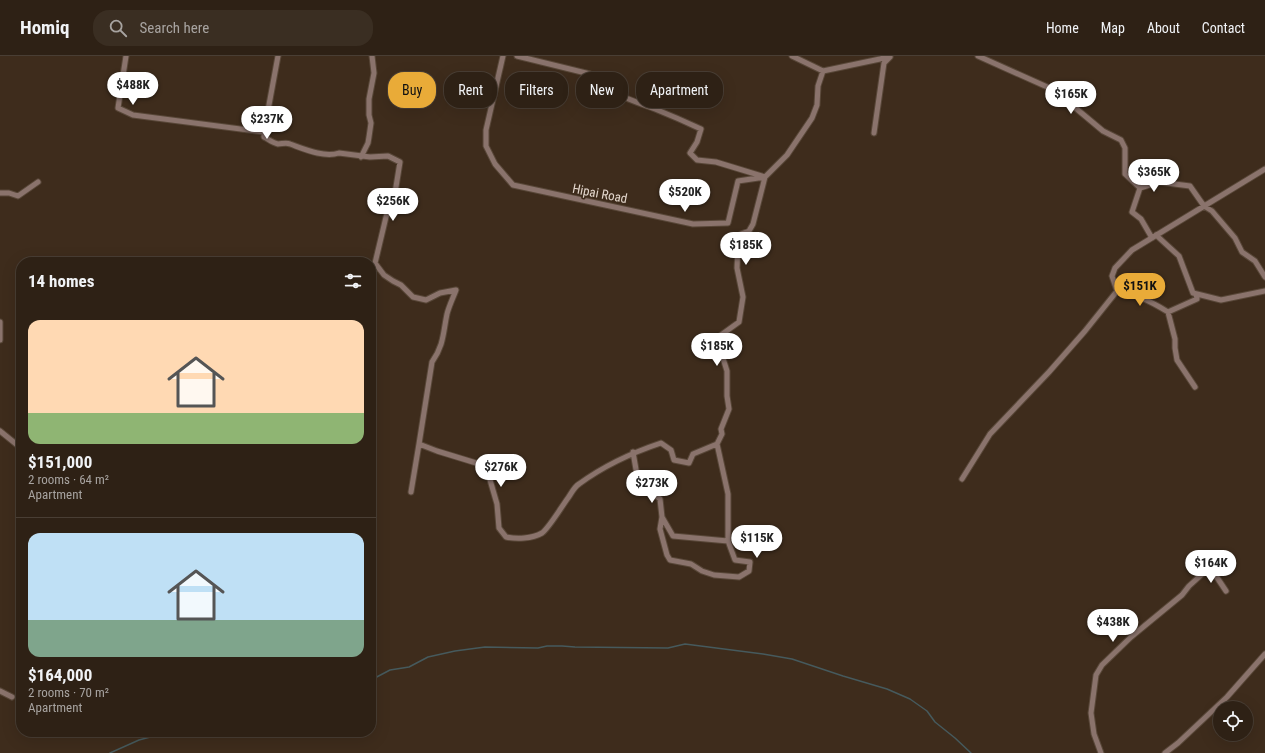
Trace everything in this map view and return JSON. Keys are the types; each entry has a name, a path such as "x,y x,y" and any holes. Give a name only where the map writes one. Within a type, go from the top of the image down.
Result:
{"street":[{"path":"126,56 118,108 133,115 264,132"},
{"path":"278,56 264,137 277,144 289,144 306,151 326,154 339,153 361,157 388,156 400,162 395,192 386,217 376,259"},
{"path":"361,157 368,143 369,137 369,99 374,73 372,56"},
{"name":"Hipai Road","path":"504,56 486,130 486,146 495,164 513,185 693,224 728,223 738,181 765,177"},
{"path":"517,56 590,74 598,83 616,94 657,109 700,129 697,142 690,153 697,160 716,162 765,177"},
{"path":"792,56 823,71 890,56"},
{"path":"874,133 884,63 890,56"},
{"path":"978,56 1054,90 1103,131 1121,140 1125,148 1125,174 1140,188"},
{"path":"633,452 638,487 654,494 660,499 662,517 660,529 666,555 670,560 691,564 702,572 714,575 739,577 749,571 750,562 735,560 728,540 728,494 717,444 722,434 721,429 729,409 727,396 727,371 721,352 721,335 739,322 743,297 737,268 738,246 741,234 749,231 753,224 765,177 787,155 812,118 817,105 818,86 823,71"},
{"path":"1117,291 1112,276 1115,268 1132,250 1265,169"},
{"path":"0,193 9,193 18,196 38,182"},
{"path":"1140,188 1159,182 1190,186 1204,206 1212,211 1235,238 1242,252 1255,261 1265,277"},
{"path":"1140,188 1132,212 1141,220 1154,236 1179,256 1193,293 1220,300 1265,292"},
{"path":"376,264 384,275 393,282 401,285 413,297 426,300 440,293 456,290 449,309 444,336 438,354 432,362 411,492"},
{"path":"1117,291 1128,292 1154,303 1168,312 1175,339 1177,360 1195,387"},
{"path":"962,479 990,434 1049,372 1085,331 1117,291"},
{"path":"1168,312 1198,299 1196,294"},
{"path":"0,322 0,340"},
{"path":"0,431 16,444"},
{"path":"419,444 486,466 497,504 499,528 506,537 515,539 542,533 555,518 577,485 611,463 633,452 661,443 671,450 674,460 689,462 693,454 717,444"},
{"path":"662,517 673,536 728,540"},
{"path":"1101,753 1094,734 1091,713 1096,675 1102,665 1131,637 1182,595 1189,586 1210,567 1226,591"},
{"path":"1165,753 1178,743 1227,697 1265,654"},
{"path":"0,691 12,697"}],"waterway":[{"path":"376,677 390,670 409,667 428,657 455,651 485,647 538,648 547,646 562,646 668,648 685,644 792,659 887,689 910,699 927,711 935,722 971,753"},
{"path":"110,753 139,740 150,737"}]}
